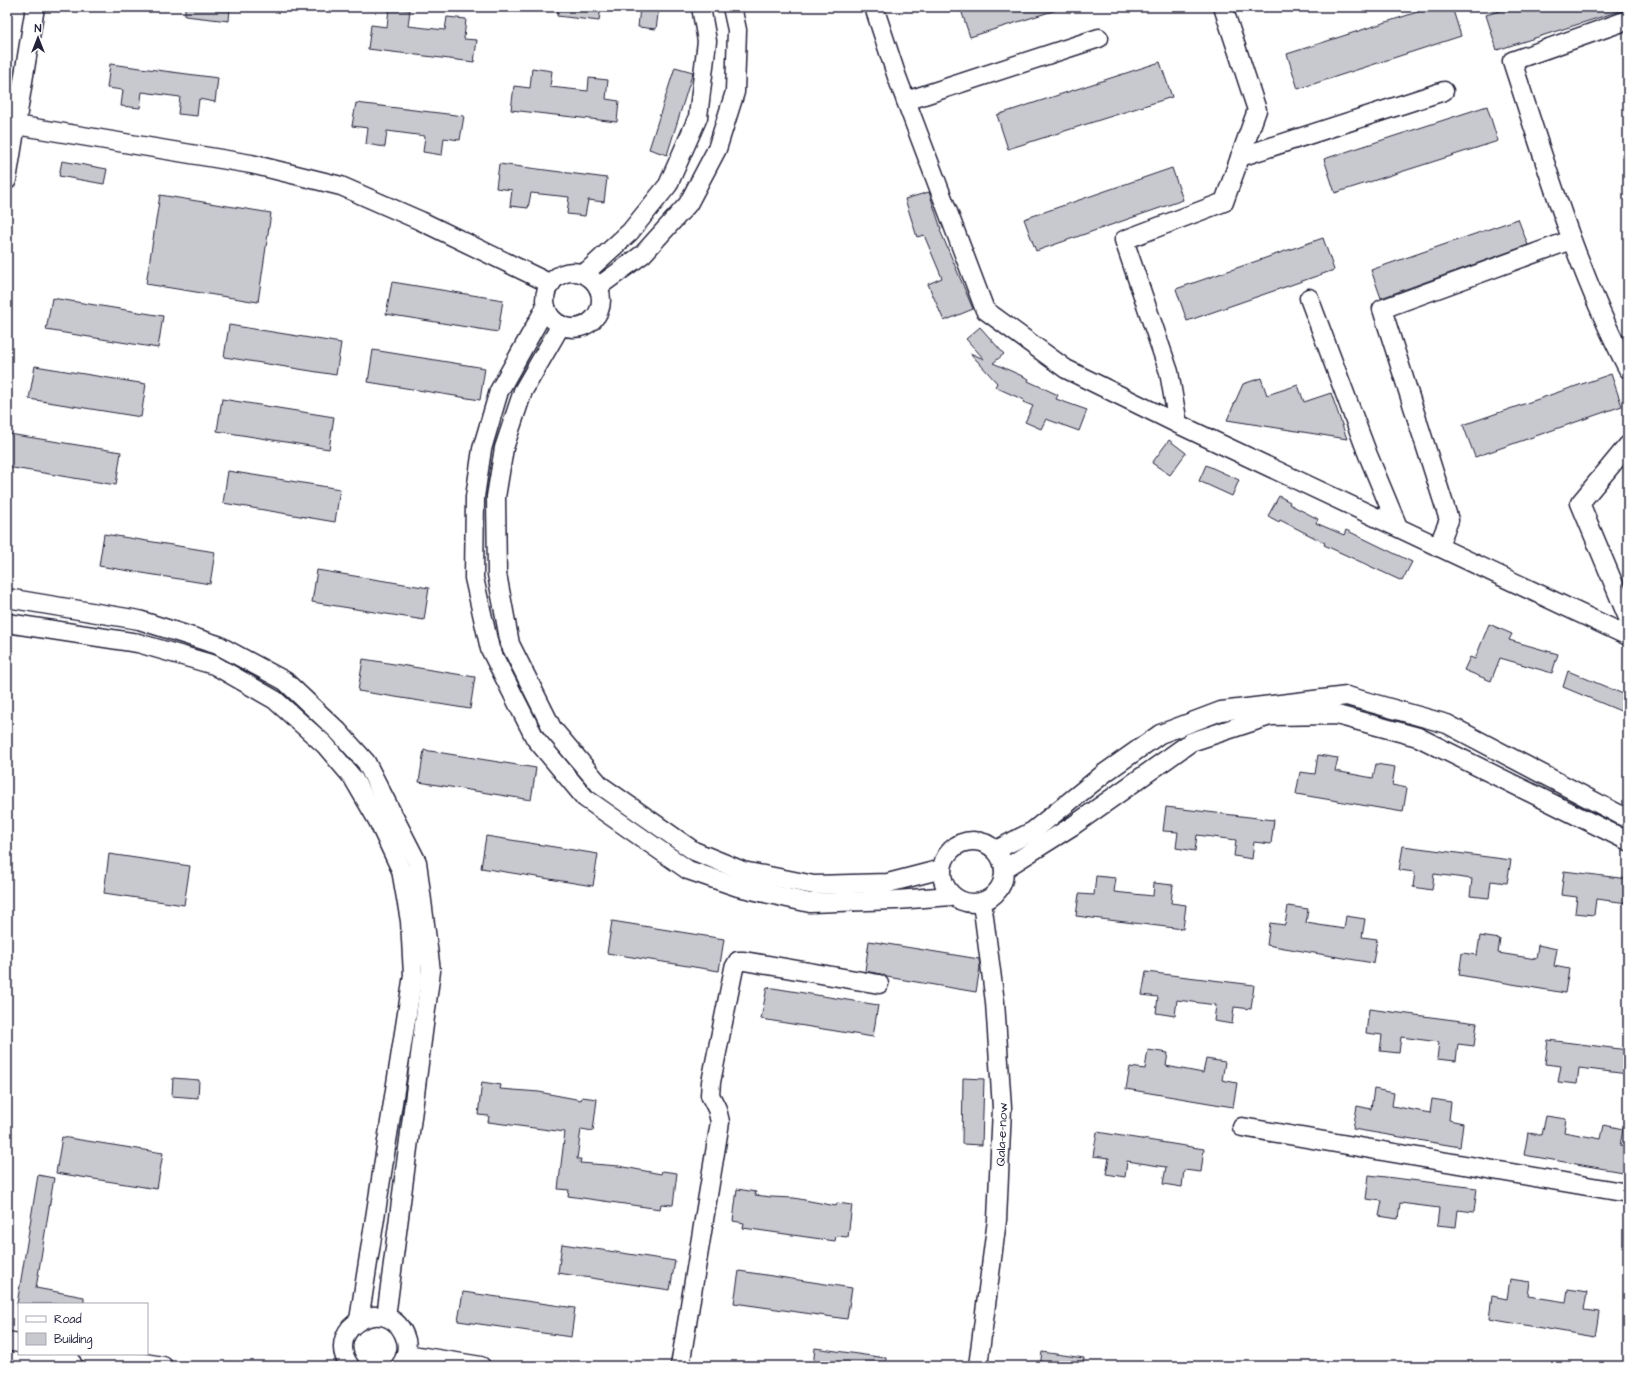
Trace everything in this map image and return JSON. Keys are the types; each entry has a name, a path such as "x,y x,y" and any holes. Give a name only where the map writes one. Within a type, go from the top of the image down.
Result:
{"street":[{"path":"7,180 35,7"},
{"path":"584,274 630,232 668,186 698,117 707,40 701,7"},
{"path":"598,286 642,254 688,204 716,149 735,92 737,30 732,7"},
{"path":"874,7 906,101 985,310 1066,369 1178,424 1628,636"},
{"path":"1178,424 1169,372 1124,240 1224,202 1257,110 1223,7"},
{"path":"1628,20 1512,61 1571,240 1608,330 1628,369"},
{"path":"906,101 1099,38"},
{"path":"1240,157 1444,91"},
{"path":"16,125 251,164 341,186 421,221 551,284"},
{"path":"1438,547 1449,520 1382,309 1571,240"},
{"path":"546,307 552,318 561,325 569,328 578,328 587,325 599,312 601,295 598,286 592,279 584,274 574,272 566,274 557,278 551,284 547,291 546,307 499,392 482,449 475,497 474,578 490,649 535,738 585,798 688,870 738,887 810,903 896,900 952,896"},
{"path":"1309,298 1368,455 1398,527"},
{"path":"561,325 523,392 504,448 496,497 497,574 510,644 552,728 600,785 694,851 743,871 814,885 888,883 942,869"},
{"path":"1628,445 1580,504 1628,618"},
{"path":"7,598 139,620 218,645 285,681 338,731 366,762 417,862 431,971 386,1317"},
{"path":"7,623 138,642 214,665 275,700 325,745 353,778 378,821 401,870 410,921 413,975 359,1320"},
{"path":"996,850 1033,831 1106,772 1160,734 1221,711 1347,696 1447,724 1628,819"},
{"path":"1004,869 1074,825 1191,742 1270,716 1337,715 1418,737 1628,841"},
{"path":"978,841 987,844 996,850 1002,859 1004,880 999,890 992,898 972,904 961,901 952,896 944,884 942,869 944,859 950,851 958,845 978,841"},
{"name":"Qala-e-now","path":"978,1366 998,1220 1002,1108 995,1002 982,902"},
{"path":"680,1366 720,1122 717,1109 710,1095 711,1082 734,968 738,961 744,961 879,984"},
{"path":"1242,1127 1628,1193"},
{"path":"350,1366 345,1354 344,1344 346,1335 351,1326 359,1320 367,1316 377,1315 386,1317 399,1326 404,1333 407,1343 403,1360 481,1366"},
{"path":"7,1341 18,1343"},
{"path":"95,1355 163,1366"}],"building":[{"path":"185,7 230,7 229,21 185,16"},
{"path":"558,7 601,7 599,21 557,16"},
{"path":"640,7 659,7 656,29 638,27"},
{"path":"960,7 1055,7 1056,10 970,37"},
{"path":"1433,7 1452,7 1461,36 1298,89 1287,54"},
{"path":"1513,7 1622,7 1623,10 1497,50 1486,15"},
{"path":"389,8 410,10 408,26 445,30 447,17 466,19 464,39 477,40 474,62 368,49 371,25 387,27"},
{"path":"1160,62 1172,97 1008,149 997,115"},
{"path":"110,64 218,78 215,102 199,99 197,116 178,114 180,97 142,92 140,108 121,106 123,90 107,88"},
{"path":"675,67 693,72 667,155 649,149"},
{"path":"532,68 552,71 550,87 588,91 589,78 608,80 606,99 619,101 617,122 511,110 514,86 530,88"},
{"path":"356,103 464,116 460,140 444,138 442,155 423,152 425,136 387,131 385,147 366,144 368,128 352,126"},
{"path":"1487,106 1498,141 1335,193 1324,159"},
{"path":"62,161 107,169 104,184 59,176"},
{"path":"499,164 607,178 604,202 588,200 585,216 567,214 569,197 531,193 528,208 510,206 512,190 496,188"},
{"path":"1172,168 1183,200 1036,251 1024,219"},
{"path":"929,192 941,229 940,230 973,309 944,321 928,284 942,278 924,235 917,237 905,199"},
{"path":"160,195 271,213 258,302 146,284"},
{"path":"1518,219 1528,245 1381,298 1371,270"},
{"path":"1323,238 1334,270 1187,321 1176,289"},
{"path":"392,282 503,300 498,332 386,314"},
{"path":"52,298 163,316 158,348 46,330"},
{"path":"229,325 341,343 336,375 224,357"},
{"path":"980,327 1004,354 993,363 1029,379 1028,381 1058,395 1056,399 1087,410 1079,431 1046,419 1041,429 1025,422 1033,406 1023,402 1024,400 995,387 997,383 970,353 984,359 966,339"},
{"path":"373,350 485,368 480,400 368,382"},
{"path":"35,366 146,384 141,417 29,399"},
{"path":"1611,374 1622,406 1475,457 1463,425"},
{"path":"1261,378 1267,395 1298,385 1304,402 1331,393 1347,439 1227,420 1243,384"},
{"path":"222,399 334,417 329,449 217,431"},
{"path":"9,434 121,452 116,485 7,467"},
{"path":"1169,440 1186,453 1170,475 1152,463"},
{"path":"1206,465 1239,480 1232,496 1199,481"},
{"path":"228,471 340,489 335,522 223,503"},
{"path":"1279,496 1290,502 1289,504 1318,519 1316,523 1344,535 1346,530 1412,562 1402,581 1324,545 1325,543 1280,520 1279,522 1268,516"},
{"path":"104,534 215,552 210,584 99,566"},
{"path":"317,570 429,588 424,620 312,602"},
{"path":"1489,624 1512,634 1509,640 1558,654 1552,673 1500,658 1491,681 1464,670 1470,657 1475,659"},
{"path":"363,659 475,677 470,709 358,691"},
{"path":"1568,671 1628,696 1623,712 1563,687"},
{"path":"424,750 536,768 531,800 419,782"},
{"path":"1318,755 1338,758 1335,771 1373,778 1376,764 1395,767 1392,785 1407,788 1403,812 1296,794 1300,772 1315,774"},
{"path":"1166,807 1274,820 1271,844 1254,842 1252,859 1234,856 1236,840 1197,835 1195,851 1176,848 1178,832 1163,831"},
{"path":"486,836 598,854 593,886 481,868"},
{"path":"1403,846 1511,860 1507,883 1491,881 1489,898 1470,896 1472,879 1434,874 1432,890 1413,887 1415,872 1399,870"},
{"path":"109,854 190,866 184,905 104,893"},
{"path":"1564,871 1628,879 1628,903 1596,899 1594,915 1575,913 1577,897 1561,895"},
{"path":"1096,876 1116,878 1114,892 1153,896 1154,883 1173,885 1171,903 1186,905 1183,929 1076,916 1079,894 1094,895"},
{"path":"1288,906 1308,909 1306,923 1344,929 1346,916 1365,919 1362,937 1377,939 1373,963 1267,945 1270,923 1285,925"},
{"path":"612,921 724,939 719,971 607,953"},
{"path":"1480,936 1500,939 1498,953 1536,959 1538,945 1557,949 1554,966 1569,969 1565,993 1459,975 1462,953 1477,955"},
{"path":"869,941 979,959 980,967 976,992 887,977 881,974 865,971"},
{"path":"1146,972 1254,985 1251,1009 1234,1007 1232,1024 1214,1021 1216,1005 1177,1000 1175,1016 1156,1013 1158,997 1142,995"},
{"path":"767,987 878,1005 873,1037 761,1019"},
{"path":"1369,1009 1477,1023 1474,1046 1458,1044 1456,1061 1437,1059 1439,1042 1401,1037 1399,1053 1380,1051 1382,1035 1366,1033"},
{"path":"1548,1040 1628,1050 1628,1074 1579,1068 1577,1084 1558,1082 1561,1066 1545,1064"},
{"path":"1148,1050 1168,1053 1166,1066 1203,1073 1206,1059 1225,1062 1222,1080 1237,1083 1233,1107 1126,1089 1130,1067 1145,1069"},
{"path":"173,1078 199,1080 198,1098 172,1096"},
{"path":"963,1078 984,1079 982,1145 962,1144"},
{"path":"482,1082 501,1085 500,1089 539,1092 581,1100 582,1097 597,1099 593,1131 581,1129 577,1159 581,1159 580,1163 619,1166 661,1174 662,1171 677,1173 673,1205 661,1204 660,1209 568,1196 569,1190 558,1189 565,1132 488,1122 489,1116 478,1115"},
{"path":"1374,1089 1394,1093 1392,1106 1430,1113 1432,1099 1451,1102 1449,1120 1463,1123 1460,1147 1353,1129 1357,1106 1371,1109"},
{"path":"1546,1116 1566,1119 1564,1132 1601,1139 1604,1125 1623,1129 1620,1146 1628,1148 1628,1173 1524,1155 1528,1133 1542,1135"},
{"path":"1097,1132 1204,1149 1201,1172 1184,1170 1182,1187 1163,1184 1166,1167 1127,1161 1125,1177 1106,1174 1109,1158 1093,1156"},
{"path":"62,1137 163,1153 157,1189 56,1173"},
{"path":"38,1175 54,1178 36,1288 84,1297 84,1303 17,1304"},
{"path":"1369,1175 1477,1188 1474,1212 1458,1210 1456,1227 1437,1225 1439,1208 1400,1203 1398,1219 1379,1216 1382,1201 1366,1199"},
{"path":"737,1189 756,1192 755,1195 794,1198 836,1206 837,1203 852,1205 848,1237 836,1236 835,1241 743,1228 744,1223 733,1221"},
{"path":"562,1244 675,1261 670,1290 558,1273"},
{"path":"739,1271 852,1288 847,1319 734,1303"},
{"path":"1510,1279 1530,1282 1528,1296 1566,1302 1568,1289 1587,1292 1584,1310 1599,1312 1595,1337 1489,1319 1492,1296 1507,1299"},
{"path":"463,1292 575,1308 571,1337 458,1321"},
{"path":"815,1348 886,1358 886,1366 813,1366"},
{"path":"1042,1352 1084,1358 1083,1366 1040,1366"}]}
